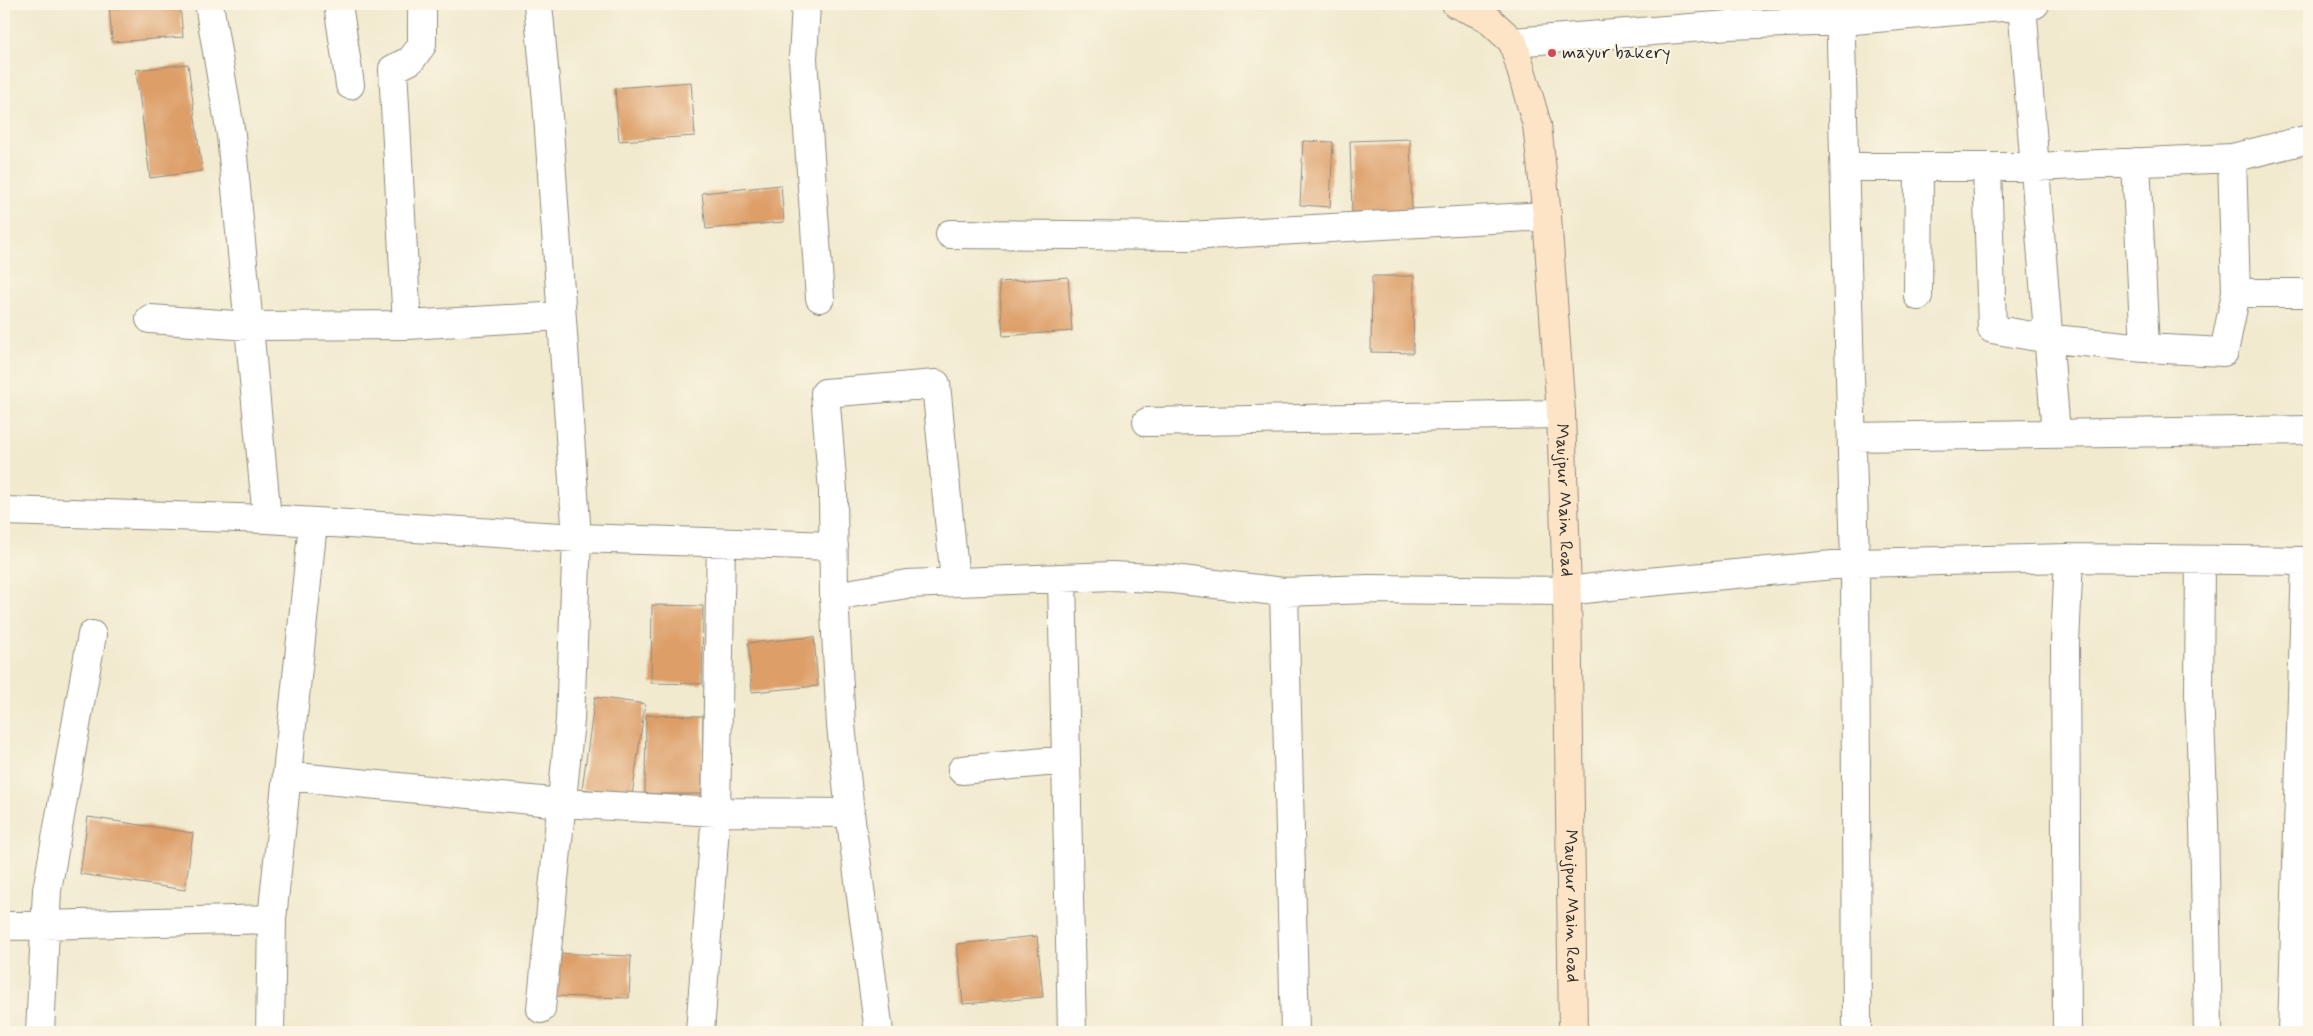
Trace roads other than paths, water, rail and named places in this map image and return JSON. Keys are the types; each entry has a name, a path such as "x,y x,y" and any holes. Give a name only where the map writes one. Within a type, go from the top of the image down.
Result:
{"street":[{"path":"209,4 231,135 267,519"},
{"path":"338,4 350,85"},
{"path":"407,325 393,69 411,60 422,45 422,4"},
{"path":"538,4 547,101 577,538 570,720 541,1010"},
{"path":"806,4 803,59 820,298"},
{"path":"1456,4 1483,11 1513,42 1729,25 1841,12 2029,4 2035,167 2056,434"},
{"path":"1841,12 1855,563 1857,1032"},
{"name":"Maujpur Main Road","path":"1513,42 1537,125 1547,216 1562,414 1567,591 1573,1032"},
{"path":"1846,167 2035,167 2232,158 2309,140"},
{"path":"1987,167 1992,329 2049,338 2145,348 2224,352 2236,293 2232,158"},
{"path":"2136,162 2145,348"},
{"path":"1918,296 1920,167"},
{"path":"950,234 1188,236 1547,216"},
{"path":"2236,293 2309,293"},
{"path":"150,319 249,326 407,325 561,316"},
{"path":"879,1032 850,813 841,725 834,596 833,491 824,393 936,384 955,582"},
{"path":"1147,422 1562,414"},
{"path":"1852,437 2309,430"},
{"path":"4,510 267,519 577,538 834,546"},
{"path":"270,1032 272,919 313,523"},
{"path":"700,1032 716,812 721,543"},
{"path":"2067,1032 2065,643 2069,558"},
{"path":"834,596 907,584 1112,576 1173,579 1284,592 1368,589 1567,591 1855,563 2069,558 2308,561 2292,1032"},
{"path":"2200,561 2199,694 2204,822 2208,1032"},
{"path":"1062,578 1072,1032"},
{"path":"1284,592 1295,1032"},
{"path":"40,1032 47,890 92,635"},
{"path":"962,770 1066,760"},
{"path":"287,776 561,803 716,812 850,813"},
{"path":"4,926 272,919"}],"place":[{"name":"mayur bakery","path":"1552,53"}]}
